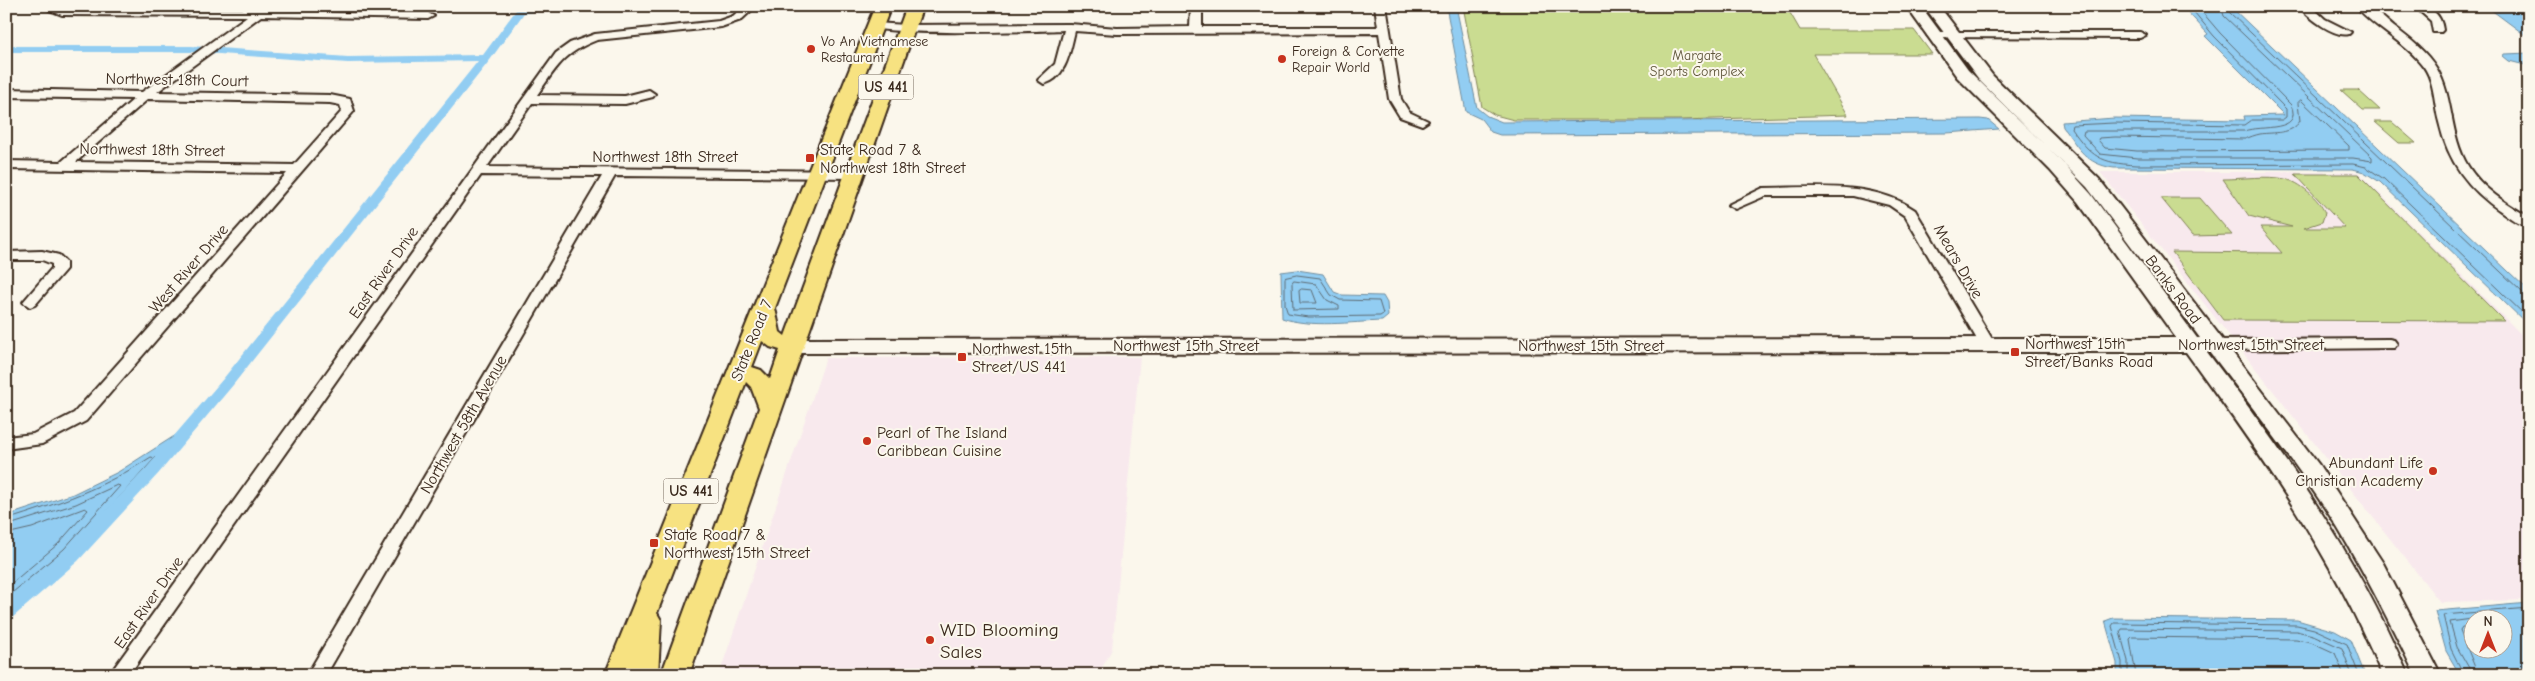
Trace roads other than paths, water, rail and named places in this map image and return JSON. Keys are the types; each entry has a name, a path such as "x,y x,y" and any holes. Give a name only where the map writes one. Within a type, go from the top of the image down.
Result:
{"main road":[{"name":"State Road 7","path":"619,675 883,6"},
{"name":"US 441","path":"675,675 915,6"},
{"path":"764,308 769,335 778,342 793,346"},
{"path":"738,372 752,373 760,379 770,407"},
{"path":"644,675 648,599"}],"street":[{"name":"East River Drive","path":"118,675 560,55 574,45 595,37 722,24 737,18 751,6"},
{"path":"1196,30 1197,6"},
{"path":"1380,6 1395,100 1404,114 1422,121"},
{"name":"Banks Road","path":"1913,6 2082,170 2114,208 2341,512 2393,602 2428,675"},
{"name":"Banks Road","path":"1931,6 1942,35 1970,81 2070,181 2312,512 2363,600 2395,675"},
{"path":"2304,6 2322,21 2345,32"},
{"path":"2361,6 2427,63 2437,80 2449,144 2463,172 2498,205 2529,223"},
{"path":"2419,6 2436,20 2437,30"},
{"path":"54,7 62,12 263,9 342,16 428,16"},
{"path":"65,166 147,94 263,9"},
{"path":"873,30 1383,30"},
{"path":"1044,80 1061,65 1069,31"},
{"path":"1942,35 2140,35"},
{"name":"Northwest 18th Court","path":"6,93 147,94 330,99 346,102"},
{"path":"529,99 625,100 649,94"},
{"name":"West River Drive","path":"6,443 36,440 80,417 348,111 346,102"},
{"name":"Northwest 18th Street","path":"6,165 298,169"},
{"name":"Northwest 18th Street","path":"476,171 854,175"},
{"name":"Northwest 58th Avenue","path":"316,675 610,173"},
{"name":"Mears Drive","path":"1735,205 1763,192 1853,192 1894,202 1910,213 1987,344"},
{"path":"6,256 47,257 55,258 59,262 59,269 30,302"},
{"name":"Northwest 15th Street","path":"793,346 2389,344"}],"water":[{"path":"1446,6 1456,6 1477,108 1487,116 1502,122 1980,119 1988,120 1999,129 1947,133 1500,135 1491,132 1481,119 1466,112"},
{"path":"2182,6 2230,6 2529,291 2529,326 2380,182 2364,172 2353,169 2114,168 2104,166 2089,159 2063,127 2062,122 2114,118 2245,120 2244,116 2284,115 2205,36 2208,34"},
{"path":"2486,6 2513,6 2529,18 2529,38"},
{"path":"2529,53 2529,66 2509,61 2503,56 2504,54"},
{"path":"1297,270 1323,274 1334,292 1342,295 1383,296 1387,303 1388,316 1382,321 1331,324 1305,323 1282,318 1281,272"},
{"path":"190,426 154,469 72,557 6,613 6,516 73,494 118,472"},
{"path":"2529,603 2529,675 2460,675 2446,651 2435,611 2462,609 2462,658 2512,658 2512,608 2470,608"},
{"path":"2113,618 2297,620 2335,631 2351,640 2365,675 2117,675 2117,663 2105,621"}],"waterway":[{"path":"486,58 524,6"},
{"path":"522,10 561,6"},
{"path":"6,49 191,49 348,60 486,58"},
{"path":"6,613 72,557 154,469 228,382 486,58"}],"place":[{"name":"Vo An Vietnamese Restaurant","path":"811,49"},
{"name":"Foreign & Corvette Repair World","path":"1282,59"},
{"name":"State Road 7 & Northwest 18th Street","path":"810,158"},
{"name":"Northwest 15th Street/Banks Road","path":"2015,352"},
{"name":"Northwest 15th Street/US 441","path":"962,357"},
{"name":"Pearl of The Island Caribbean Cuisine","path":"867,441"},
{"name":"Abundant Life Christian Academy","path":"2433,471"},
{"name":"State Road 7 & Northwest 15th Street","path":"654,543"},
{"name":"WID Blooming Sales","path":"930,640"}],"park label":[{"name":"Margate Sports Complex","path":"1697,64"}]}
